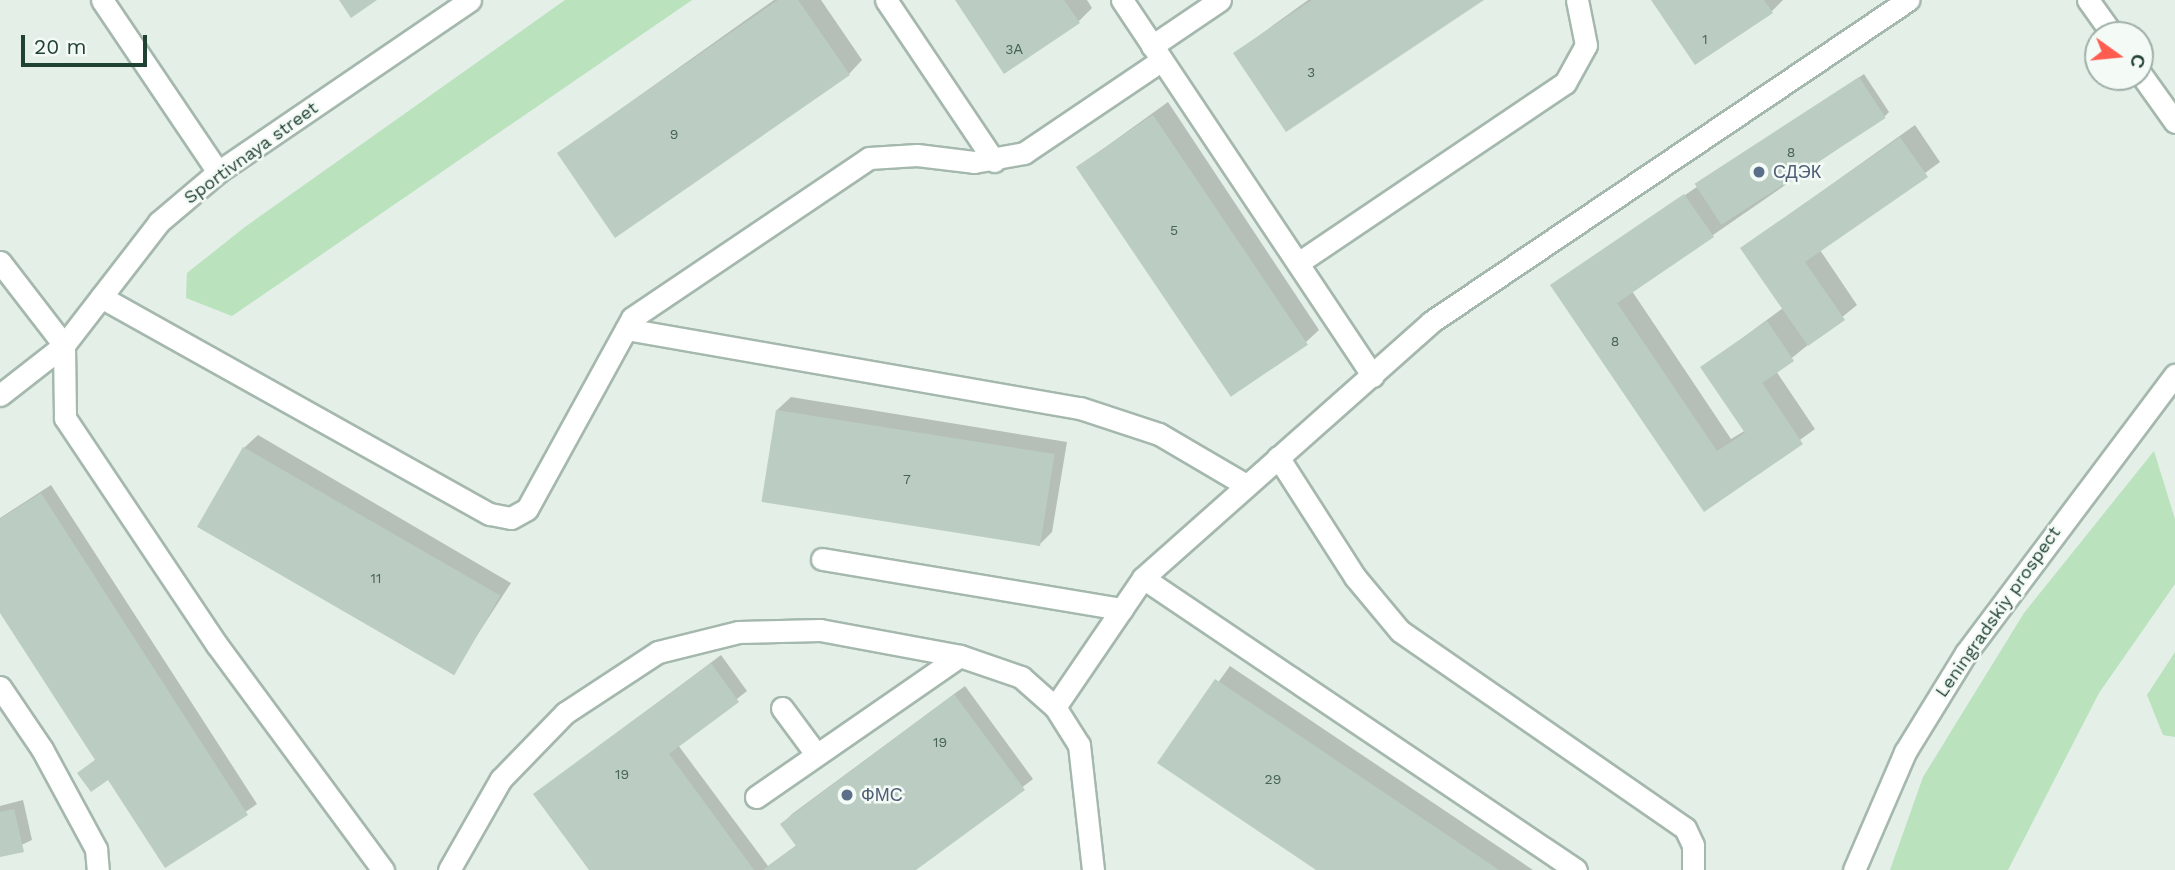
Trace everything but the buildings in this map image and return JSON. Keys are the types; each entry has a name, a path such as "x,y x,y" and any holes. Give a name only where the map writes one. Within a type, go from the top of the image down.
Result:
{"street":[{"path":"102,0 218,172"},
{"name":"Sportivnaya street","path":"0,395 64,345 159,222 218,172 470,0"},
{"path":"887,0 994,161"},
{"path":"1122,0 1373,376"},
{"path":"101,297 500,518 527,509 632,318 869,158 994,161 1024,153 1157,53 1220,0"},
{"path":"1298,263 1565,83 1586,45 1577,0"},
{"path":"1055,707 1143,578 1437,317 1908,0"},
{"path":"2088,0 2103,21"},
{"path":"2153,91 2175,122"},
{"path":"0,262 64,345 65,418 217,645 383,870"},
{"path":"626,329 1080,408 1159,434 1245,485"},
{"name":"Leningradskiy prospect","path":"1854,870 1905,752 1966,653 2175,375"},
{"path":"1279,457 1355,577 1400,631 1685,828 1693,845 1693,870"},
{"path":"821,559 1122,609"},
{"path":"1143,578 1576,870"},
{"path":"449,870 501,779 565,713 658,652 739,632 820,630 960,656 1021,677 1055,707 1079,745 1093,870"},
{"path":"756,797 960,656"},
{"path":"0,687 60,782 96,849 98,870"},
{"path":"782,708 816,754"}],"green space":[{"path":"565,0 692,0 232,316 186,298 187,273 245,227"},
{"path":"2154,451 2175,519 2175,584 2099,693 2008,870 1890,870 1923,777 2024,613"},
{"path":"2175,652 2175,737 2163,735 2147,695"}],"place":[{"name":"СДЭК","path":"1759,172"},
{"name":"ФМС","path":"847,795"}]}
